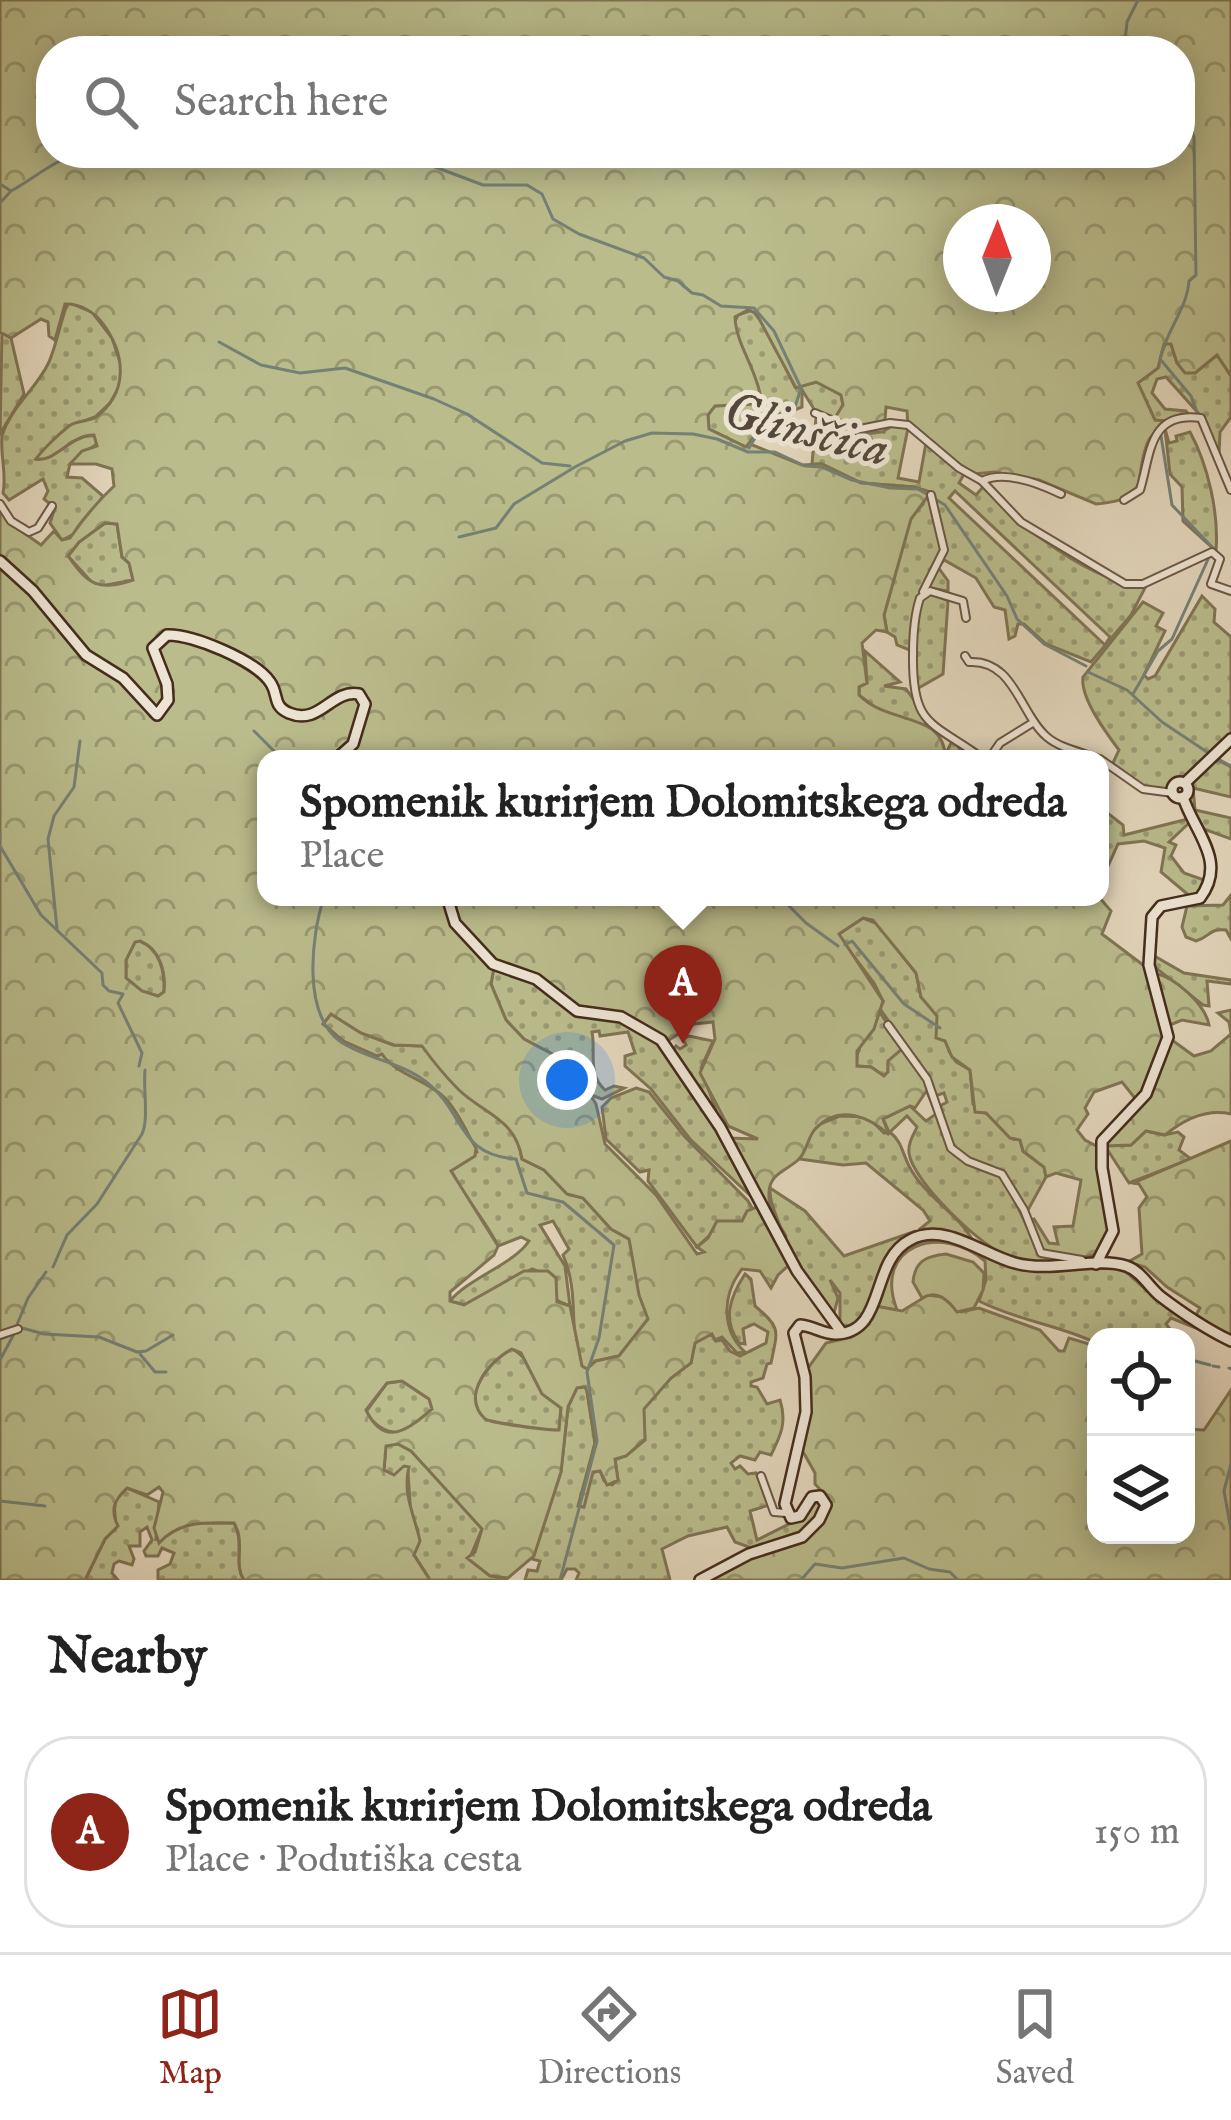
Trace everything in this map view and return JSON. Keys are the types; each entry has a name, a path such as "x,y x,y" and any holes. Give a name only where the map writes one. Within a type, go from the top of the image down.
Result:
{"street":[{"path":"815,413 855,430 908,424 959,468 982,481 1021,522 1125,584 1151,580 1212,551 1220,559 1211,584 1231,590"},
{"path":"1124,500 1141,490 1154,435 1190,417 1201,418 1231,490"},
{"path":"982,481 990,476 1037,482 1061,494"},
{"path":"931,495 944,550 922,594 914,629 913,693 938,730 972,750"},
{"path":"0,504 11,521 29,532 38,528 52,506"},
{"path":"0,562 48,608 86,655 123,677 157,715 168,700 154,648 167,635 192,637 223,650 268,680 278,706 294,716 315,714 342,694 358,694 365,704 357,736 344,750"},
{"path":"922,594 930,591 963,601 966,618"},
{"path":"965,656 1008,680 1048,738 1078,750"},
{"path":"994,750 1034,722"},
{"path":"1109,765 1143,789 1178,795 1188,792 1185,784 1231,739"},
{"path":"786,1513 806,1412 805,1377 794,1334 800,1325 842,1334 866,1322 890,1259 920,1236 951,1238 1016,1264 1060,1268 1097,1261 1107,1248 1113,1231 1102,1141 1145,1094 1168,1037 1149,965 1152,917 1161,906 1200,898 1210,879 1208,844 1178,795"},
{"path":"450,906 455,923 493,964 536,979 577,1011 621,1017 661,1040 720,1127 797,1271 842,1334"},
{"path":"888,1025 927,1079 951,1148 968,1161 1001,1174 1021,1205 1041,1253 1128,1266 1157,1294 1231,1341"},
{"path":"0,1335 18,1329"},
{"path":"700,1580 749,1554 802,1537 819,1520 826,1502 817,1496 800,1516 774,1512 760,1475"}],"green space":[{"path":"0,0 1231,0 1231,376 1217,355 1195,373 1185,373 1171,344 1164,344 1158,368 1138,383 1155,420 1167,421 1148,441 1137,486 1126,498 1096,504 1039,480 995,472 973,474 908,428 907,411 886,407 884,432 850,432 831,424 843,405 841,395 816,382 796,388 756,313 748,310 735,317 761,399 715,406 708,415 709,429 802,465 822,464 861,483 931,492 911,519 884,615 887,632 876,630 862,643 867,683 859,687 859,695 885,711 925,725 935,732 944,750 348,750 364,723 367,706 361,691 341,694 305,711 283,708 265,677 237,655 203,640 167,633 151,644 163,694 159,711 85,651 0,557 0,508 10,523 41,545 54,531 62,540 70,538 114,486 112,469 70,464 82,451 97,446 94,435 36,459 69,426 93,419 106,407 120,374 117,349 96,316 65,304 55,340 49,336 48,322 41,319 11,338 0,332","holes":["105,523 117,524 122,557 129,563 133,580 96,583 68,556"]},
{"path":"68,302 92,312 112,338 122,382 95,417 69,426 36,459 86,436 95,436 98,443 70,464 67,477 82,478 103,496 74,534 62,540 50,523 55,508 44,499 48,491 43,479 9,500 3,493 2,436 48,364"},
{"path":"752,310 765,326 795,387 817,382 841,395 843,405 832,424 862,433 892,426 908,428 898,478 919,482 926,443 964,474 959,483 976,495 983,487 1058,550 1103,575 1146,586 1131,615 1091,662 1046,644 1024,624 1018,624 1015,636 1009,639 1005,610 994,607 976,578 944,560 938,567 948,581 948,591 923,587 912,651 897,645 887,632 884,615 910,519 923,504 914,487 861,483 822,464 812,464 816,418 828,418 814,409 802,390 802,407 765,422 746,447 709,429 708,415 714,406 750,404 734,323 738,315","holes":["955,491 1110,637 1105,645 949,498"]},
{"path":"2,331 11,338 24,394 0,434"},
{"path":"1166,343 1171,344 1177,363 1195,373 1217,355 1231,376 1231,417 1220,432 1219,455 1200,415 1166,377 1157,379 1152,393 1165,409 1189,415 1169,423 1155,420 1137,386 1153,372"},
{"path":"1165,429 1169,443 1190,432 1196,445 1214,505 1216,551 1183,521 1182,487 1170,474"},
{"path":"105,523 117,524 122,557 129,563 133,580 96,587 68,556"},
{"path":"0,564 71,643 126,683 151,717 158,718 171,701 157,646 168,638 208,645 261,678 271,687 273,704 295,717 314,714 355,694 362,706 351,742 342,750 257,750 257,906 446,906 453,925 494,967 491,984 506,1020 524,1039 571,1064 596,1104 605,1144 656,1195 697,1254 704,1252 697,1247 717,1221 742,1221 747,1211 757,1207 789,1265 771,1288 760,1271 742,1269 730,1290 727,1313 732,1334 745,1352 737,1353 722,1337 715,1340 712,1334 695,1343 691,1363 644,1409 645,1439 626,1456 615,1459 618,1480 607,1485 600,1471 593,1472 584,1507 578,1506 595,1443 587,1391 577,1388 568,1407 561,1472 534,1556 508,1578 490,1576 467,1558 475,1552 482,1529 411,1451 398,1444 386,1446 384,1470 394,1475 409,1467 408,1496 420,1541 414,1555 430,1580 244,1580 234,1523 184,1527 159,1543 154,1528 163,1492 159,1487 147,1495 127,1488 119,1497 114,1510 118,1526 105,1539 85,1580 0,1580","holes":["140,941 160,962 164,992 158,996 126,978 126,960","331,1014 361,1033 394,1045 422,1046 459,1090 506,1126 522,1159 544,1170 567,1194 583,1198 611,1229 629,1239 648,1319 619,1356 596,1361 587,1369 582,1366 570,1306 557,1302 556,1278 548,1271 524,1271 464,1305 450,1301 450,1292 494,1255 498,1246 451,1171 475,1156 476,1148 445,1098 382,1054 343,1041 323,1024","512,1349 521,1353 542,1394 561,1408 559,1430 489,1421 478,1410 481,1379","402,1381 429,1399 432,1409 406,1428 389,1432 373,1422 366,1410 387,1383"]},
{"path":"931,593 948,601 943,674 915,690 914,640 921,598"},
{"path":"1202,596 1215,609 1214,622 1231,637 1231,736 1184,781 1175,782 1170,792 1149,790 1112,765 1119,750 1090,705 1083,677 1143,602 1163,613 1156,626 1165,631 1144,675 1148,679 1155,676"},
{"path":"865,651 900,682 884,686 906,689 933,727 885,715 859,695 859,687 867,683"},
{"path":"1214,758 1231,767 1231,797 1193,788 1195,810 1231,818 1231,839 1201,828 1186,798 1191,782"},
{"path":"1109,814 1123,825 1124,835 1188,819 1169,842 1176,845 1171,856 1184,873 1207,881 1192,898 1161,872 1165,848 1144,841 1118,844 1109,864"},
{"path":"1231,895 1231,939 1226,930 1196,941 1186,937 1182,927 1187,906 1223,905"},
{"path":"452,906 1107,906 1111,911 1102,934 1147,968 1165,1033 1138,1102 1122,1082 1094,1092 1077,1130 1098,1147 1111,1229 1098,1254 1079,1258 1042,1251 1030,1220 1034,1219 1049,1243 1058,1244 1054,1227 1073,1226 1081,1180 1056,1173 1046,1177 1044,1167 1023,1151 1020,1140 1010,1138 986,1113 975,1112 970,1070 952,1057 945,1041 936,1038 937,1016 921,997 916,973 873,920 863,918 839,934 883,1001 874,1029 857,1051 857,1066 871,1067 884,1076 888,1061 903,1048 929,1087 915,1108 883,1119 889,1135 873,1123 845,1115 825,1120 816,1128 801,1156 770,1187 770,1205 786,1236 784,1244 729,1138 758,1139 728,1126 700,1073 715,1039 713,1022 694,1024 666,1042 633,1018 576,1008 549,984 493,961 456,920"},
{"path":"863,918 878,924 916,973 921,997 936,1012 949,1051 970,1070 973,1104 1020,1140 1023,1151 1044,1167 1046,1177 1028,1210 1001,1172 952,1148 940,1106 947,1102 944,1093 935,1096 921,1066 880,1009 883,1001 874,983 840,938 839,934"},
{"path":"140,941 160,962 164,992 158,996 141,991 126,978 126,960"},
{"path":"1151,954 1184,973 1231,980 1231,984 1207,981 1209,1006 1203,1005 1152,965"},
{"path":"494,967 526,976 653,1036 719,1129 757,1202 690,1139 651,1089 625,1066 625,1056 635,1053 628,1032 600,1036 599,1031 592,1032 599,1084 605,1090 624,1088 602,1099 588,1094 571,1064 524,1039 506,1020 491,984"},
{"path":"1154,973 1188,993 1209,1025 1182,1020 1170,1025"},
{"path":"1231,1010 1231,1034 1229,1022 1218,1013"},
{"path":"879,1011 903,1048 888,1063 884,1076 871,1067 857,1066 858,1051"},
{"path":"331,1014 393,1045 423,1046 455,1085 507,1127 522,1159 544,1170 567,1194 583,1198 611,1229 629,1239 648,1319 619,1356 596,1361 587,1369 581,1366 571,1283 563,1255 569,1249 553,1221 540,1225 565,1266 570,1306 555,1300 556,1278 532,1269 464,1305 450,1301 529,1241 521,1237 498,1246 456,1180 451,1170 477,1152 445,1099 382,1055 343,1041 323,1024"},
{"path":"1231,1034 1231,1114 1203,1114 1165,1135 1146,1131 1131,1145 1105,1146 1108,1134 1147,1092 1172,1040 1194,1056 1211,1051"},
{"path":"683,1039 713,1041 701,1068 722,1127 672,1052 686,1045"},
{"path":"929,1087 951,1150 1004,1179 1040,1253 1076,1261 1019,1260 968,1229 913,1165 909,1149 917,1127 907,1116 890,1132 915,1177 973,1241 921,1228 930,1221 923,1210 866,1163 800,1159 812,1132 840,1116 868,1117 884,1133 889,1132 883,1119 910,1106 926,1121 936,1114"},
{"path":"636,1088 649,1092 685,1137 748,1201 752,1208 742,1222 711,1234 697,1247 648,1181 649,1170 640,1172 606,1139 602,1107"},
{"path":"1146,1131 1178,1132 1184,1137 1179,1150 1191,1159 1129,1183 1105,1146 1131,1145"},
{"path":"1231,1141 1231,1337 1196,1315 1200,1308 1145,1267 1128,1262 1142,1254 1139,1208 1147,1197 1133,1183"},
{"path":"770,1188 805,1211 844,1256 916,1231 895,1246 883,1263 864,1319 847,1328 840,1325 840,1293 830,1280 838,1298 833,1317 784,1244"},
{"path":"919,1241 954,1242 1026,1269 1122,1268 1154,1297 1206,1332 1171,1318 1166,1324 1169,1328 1087,1328 1087,1339 1008,1313 979,1301 986,1280 985,1261 949,1243 915,1247 902,1256 892,1288 897,1310 875,1306 900,1253"},
{"path":"946,1254 973,1262 984,1273 983,1290 974,1308 957,1312 937,1295 922,1298 913,1282 923,1261"},
{"path":"745,1274 751,1279 755,1306 769,1319 776,1336 771,1363 763,1378 751,1386 757,1387 767,1404 780,1400 783,1422 771,1455 760,1452 755,1460 740,1456 731,1463 735,1469 740,1466 748,1474 756,1473 769,1505 750,1511 757,1540 803,1517 818,1500 822,1505 808,1529 754,1549 735,1542 727,1527 688,1536 662,1549 670,1580 576,1580 579,1573 567,1569 561,1580 525,1580 528,1570 537,1571 540,1561 532,1559 561,1472 568,1407 577,1387 585,1386 587,1391 595,1443 579,1506 583,1507 592,1473 600,1470 604,1481 612,1485 618,1480 615,1459 645,1440 643,1409 691,1363 695,1343 712,1333 716,1341 722,1340 740,1356 766,1343 768,1332 754,1324 743,1329 745,1344 739,1343 731,1325 732,1300"},
{"path":"928,1295 942,1297 961,1312 979,1308 1040,1330 1059,1351 1064,1351 1069,1338 1087,1343 1087,1544 1195,1544 1195,1430 1204,1430 1231,1390 1231,1580 703,1580 750,1556 804,1537 821,1523 829,1499 815,1484 815,1473 802,1450 808,1368 826,1343 851,1337 869,1324 875,1306 902,1311"},
{"path":"512,1349 561,1408 559,1430 489,1420 478,1410 475,1400 481,1380"},
{"path":"402,1381 429,1399 433,1409 407,1429 392,1432 365,1413 387,1383"},
{"path":"398,1444 411,1451 475,1518 482,1529 471,1555 498,1578 508,1580 430,1580 414,1555 418,1530 411,1517 408,1473 394,1475 384,1470 386,1445"},
{"path":"127,1488 159,1502 156,1539 192,1523 234,1523 244,1580 158,1580 158,1570 170,1564 174,1553 162,1548 158,1556 146,1556 144,1551 152,1540 147,1527 140,1532 140,1546 129,1546 132,1565 114,1564 112,1573 118,1580 85,1580 105,1539 116,1528 114,1502"}],"waterway":[{"path":"1126,36 1138,0"},
{"path":"0,184 11,191 48,168"},
{"path":"438,168 483,185 527,185 542,194 553,219 579,234 644,258 664,277 721,306 754,308 774,331 801,388 795,407 766,420 749,448"},
{"path":"1194,168 1196,275 1189,281 1160,359 1191,396 1197,412"},
{"path":"0,203 11,191"},
{"path":"219,342 261,365 300,373 345,368 434,399 467,414 542,463 570,466"},
{"name":"Glinščica","path":"459,537 496,528 514,504 625,441 652,433 693,434 748,452 775,452 852,480 918,489 945,505 1007,596 1017,619 1044,644 1086,666"},
{"path":"1161,436 1172,505 1213,548"},
{"path":"1133,694 1158,651 1172,639 1210,555"},
{"name":"Glinščica","path":"1088,672 1127,690 1162,722 1210,754"},
{"path":"254,731 273,750"},
{"path":"57,929 48,839 54,816 74,787 80,741"},
{"name":"Glinščica","path":"1218,759 1231,766"},
{"path":"0,833 0,838"},
{"path":"0,846 41,915 102,973 109,991 123,994 118,1003 142,1053 139,1066"},
{"path":"322,906 313,974 320,1014 329,1030 351,1048 425,1081 472,1141 497,1156 516,1159 527,1193 563,1202 614,1245 599,1338 587,1372 597,1441 560,1580"},
{"path":"789,906 838,946"},
{"path":"845,945 852,941 904,1004 940,1028"},
{"path":"53,1267 67,1235 97,1204 142,1134 145,1070"},
{"path":"16,1327 46,1272"},
{"path":"22,1328 99,1337 137,1352 173,1335"},
{"path":"0,1339 13,1334"},
{"path":"0,1360 14,1334"},
{"path":"140,1354 155,1372 166,1372"},
{"path":"1195,1361 1210,1365"},
{"path":"1213,1366 1219,1367"},
{"path":"1231,1464 1224,1491 1231,1530"},
{"path":"0,1501 45,1506"},
{"path":"801,1580 815,1564 842,1568 904,1558 950,1572 958,1580"}],"place":[{"name":"Spomenik kurirjem Dolomitskega odreda","path":"683,1044"}]}
